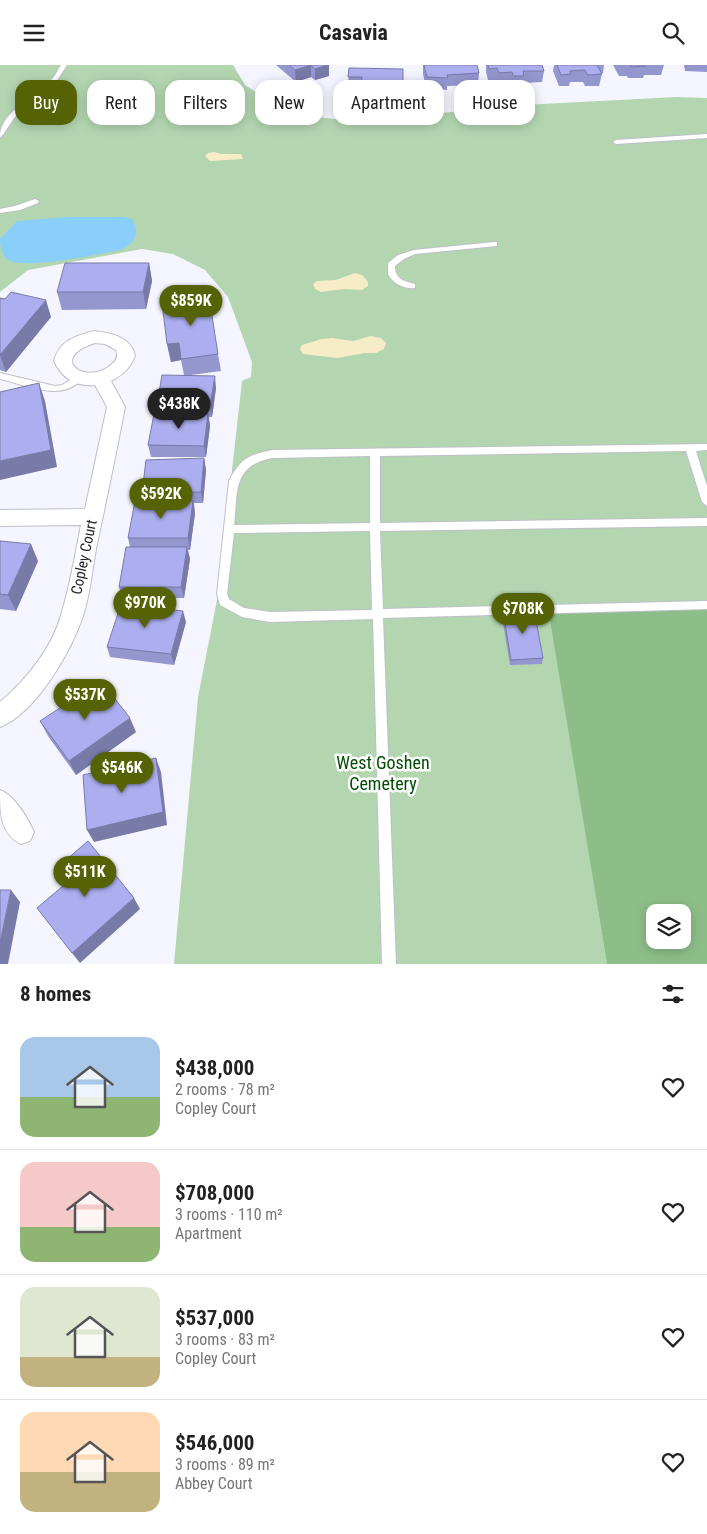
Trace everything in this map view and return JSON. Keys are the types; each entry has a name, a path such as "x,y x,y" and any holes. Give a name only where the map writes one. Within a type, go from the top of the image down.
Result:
{"street":[{"path":"104,337 120,343 126,355 118,369 100,378 79,378 70,375 62,363 67,349 84,339 104,337"},
{"name":"Copley Court","path":"0,716 44,672 60,646 72,616 116,407 100,378"},
{"path":"0,519 92,517"},
{"path":"0,802 21,832"}],"lane":[{"path":"0,135 17,110 54,81 64,65"},
{"path":"616,142 707,135"},
{"path":"0,211 35,201"},
{"path":"412,286 394,279 391,272 392,265 401,257 414,252 494,244"},
{"path":"0,375 55,389 64,388 79,378"},
{"path":"707,447 272,454 250,460 241,467 234,481 222,594 224,602 229,606 249,614 270,617 707,605"},
{"path":"690,448 707,502"},
{"path":"375,453 375,527 389,964"},
{"path":"229,529 707,522"}],"green space":[{"name":"West Goshen Cemetery","path":"0,65 233,65 242,80 165,80 165,125 245,125 245,85 255,91 255,125 323,125 323,118 333,119 333,125 444,125 444,113 454,112 454,125 535,125 535,104 677,97 707,98 707,605 549,608 607,964 174,964 198,697 218,595 242,381 251,377 252,362 228,297 205,270 173,254 142,249 28,270 0,292"},
{"path":"707,605 707,964 607,964 548,608"}],"sand":[{"path":"208,153 241,154 243,159 210,161 205,156"},
{"path":"355,273 362,275 368,282 368,286 362,290 344,289 321,292 315,289 313,284 317,281 336,280"},
{"path":"371,336 381,338 386,343 384,349 376,353 337,358 303,354 300,349 302,345 322,339 332,338 353,341"}],"water":[{"path":"68,217 123,217 132,219 136,229 135,237 129,245 121,250 80,258 17,263 8,260 4,256 0,239 17,221"}],"building":[{"path":"289,65 311,65 295,70"},
{"path":"311,65 328,65 315,69"},
{"path":"424,65 477,65 479,73 447,75 448,78 427,77"},
{"path":"488,65 542,65 544,71 523,71 524,76 513,76 512,72 499,73 497,68 489,69"},
{"path":"557,65 597,65 602,74 588,75 585,70 570,71 571,74 561,75"},
{"path":"630,65 645,65 646,66 631,67"},
{"path":"349,68 403,69 403,80 362,80 362,77 348,77"},
{"path":"65,263 149,263 143,292 57,292"},
{"path":"11,292 46,300 0,355 0,298 5,299"},
{"path":"209,297 218,354 181,359 179,343 167,344 162,303"},
{"path":"162,375 215,376 210,405 157,405"},
{"path":"39,383 51,450 0,461 0,392"},
{"path":"154,414 208,414 204,446 148,445"},
{"path":"204,458 201,492 142,493 146,460"},
{"path":"135,501 193,501 188,538 128,538"},
{"path":"0,541 31,544 8,595 0,594"},
{"path":"126,547 187,547 181,587 119,587"},
{"path":"121,604 183,611 171,654 107,647"},
{"path":"534,610 543,658 511,660 503,611"},
{"path":"101,681 130,718 69,761 40,721"},
{"path":"156,758 163,812 87,830 83,775"},
{"path":"88,841 134,898 72,953 37,908 70,880 59,866"},
{"path":"0,890 11,890 0,943"}]}
